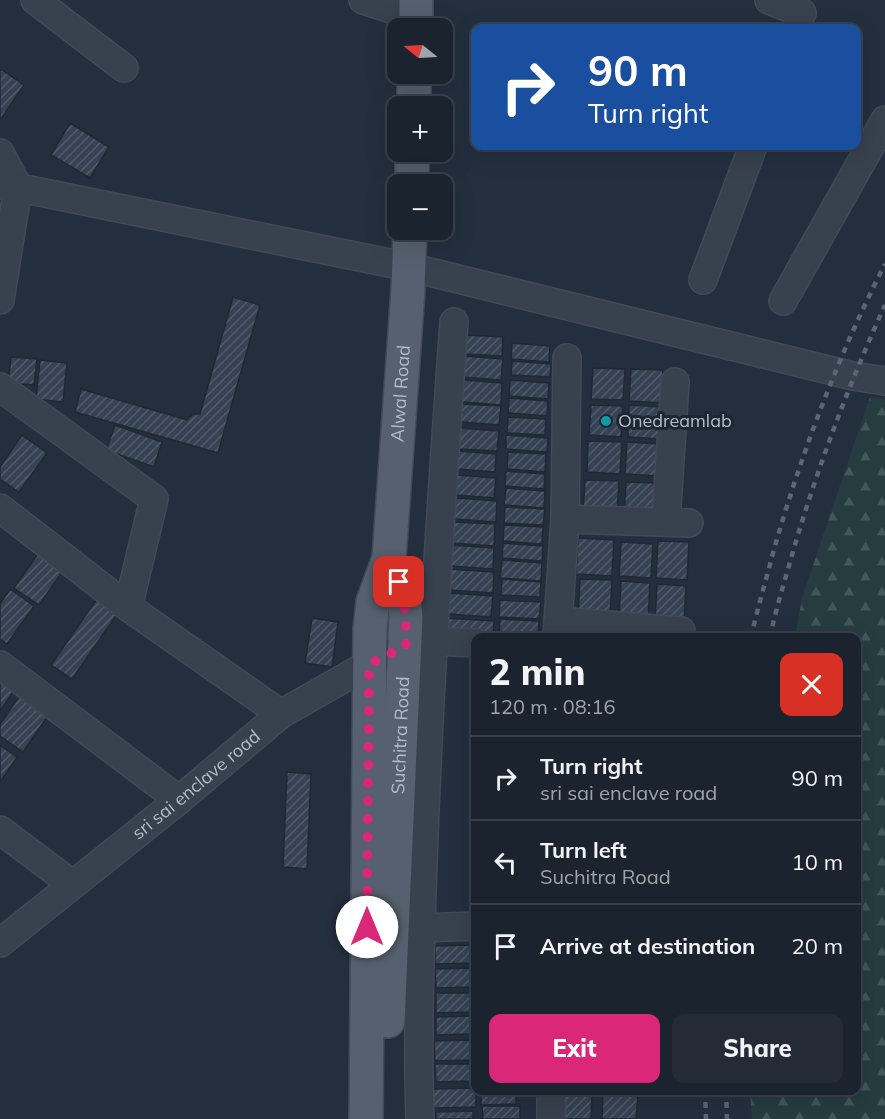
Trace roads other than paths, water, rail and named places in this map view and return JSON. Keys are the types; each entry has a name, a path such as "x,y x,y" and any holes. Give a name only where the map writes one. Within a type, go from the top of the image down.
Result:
{"main road":[{"name":"Alwal Road","path":"389,558 410,240"},
{"name":"Suchitra Road","path":"386,1119 386,1070 419,644 389,558"},
{"name":"Suchitra Road","path":"366,1119 370,628 373,602 389,558"}],"street":[{"path":"35,0 124,68"},
{"path":"363,0 416,15"},
{"path":"769,0 802,13 798,24"},
{"path":"783,301 885,120"},
{"path":"703,280 752,150"},
{"path":"0,153 9,185 0,300"},
{"path":"9,185 409,267 853,376 885,381"},
{"path":"420,1119 418,1072 421,928 419,644 454,322"},
{"path":"567,358 565,519 557,629 681,631"},
{"path":"565,519 678,522 675,382"},
{"path":"0,387 154,499 128,607"},
{"path":"0,508 128,607 281,714"},
{"path":"419,644 471,643"},
{"name":"sri sai enclave road","path":"0,943 179,800 281,714 369,664 419,644"},
{"path":"0,665 179,800"},
{"path":"0,830 72,884"},
{"path":"421,928 471,926"},
{"path":"551,1095 551,1119"}],"railway":[{"path":"752,633 773,553 808,442 836,370 885,264"},
{"path":"771,633 790,562 821,464 885,305"},
{"path":"705,1095 706,1119"},
{"path":"726,1095 727,1119"}],"place":[{"name":"Onedreamlab","path":"606,421"}]}
